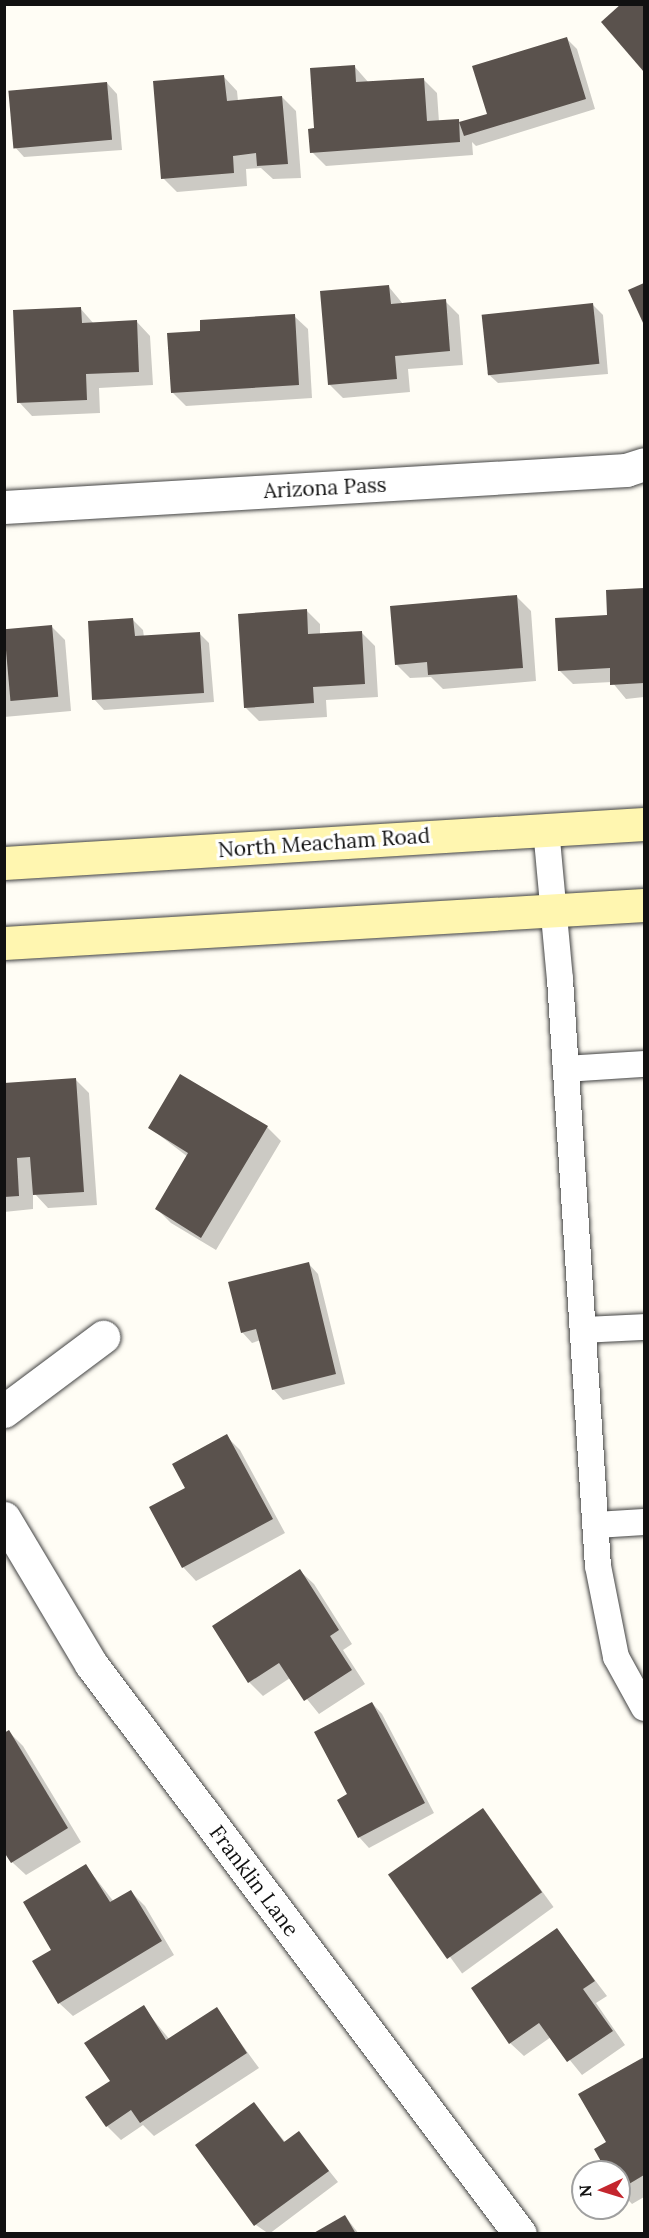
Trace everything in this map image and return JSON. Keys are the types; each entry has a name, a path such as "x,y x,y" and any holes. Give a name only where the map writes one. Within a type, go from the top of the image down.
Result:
{"main road":[{"name":"North Meacham Road","path":"4,863 645,824"},
{"path":"4,943 645,904"}],"street":[{"name":"Arizona Pass","path":"4,507 626,470 645,464"},
{"path":"4,1411 104,1337"},
{"name":"Franklin Lane","path":"4,1518 91,1664 520,2234"}],"lane":[{"path":"546,829 566,1069 598,1566 616,1657 645,1708"},
{"path":"566,1069 645,1064"},
{"path":"583,1330 645,1327"},
{"path":"596,1525 645,1522"}],"building":[{"path":"621,4 644,4 644,72 601,22"},
{"path":"567,37 586,99 464,136 459,122 487,114 472,66"},
{"path":"355,65 356,82 424,78 427,121 459,119 460,142 310,153 308,129 314,128 310,68"},
{"path":"224,75 227,101 282,96 288,164 257,166 256,153 233,156 234,173 161,179 153,81"},
{"path":"107,82 112,140 13,148 8,91"},
{"path":"644,283 644,325 628,290"},
{"path":"389,285 391,304 446,299 450,351 395,356 397,379 328,385 320,291"},
{"path":"593,303 599,364 488,375 482,315"},
{"path":"81,307 82,323 137,320 139,372 86,374 87,400 17,403 13,310"},
{"path":"295,314 299,385 171,393 167,333 200,331 200,320"},
{"path":"644,588 644,683 610,685 610,668 558,671 555,618 607,615 606,590"},
{"path":"517,595 523,668 428,675 427,662 395,665 390,606"},
{"path":"307,609 308,634 362,631 365,684 313,687 314,703 244,708 238,614"},
{"path":"133,618 135,636 200,632 204,693 92,700 88,621"},
{"path":"52,625 58,697 10,701 4,629"},
{"path":"180,1074 268,1126 201,1238 155,1209 188,1153 148,1128"},
{"path":"76,1078 84,1192 33,1195 30,1157 17,1158 19,1196 4,1197 4,1083"},
{"path":"309,1262 336,1374 272,1390 256,1329 241,1333 228,1282"},
{"path":"227,1434 273,1519 182,1568 149,1507 185,1488 172,1464"},
{"path":"300,1569 339,1630 330,1636 352,1670 304,1701 279,1663 248,1683 212,1626"},
{"path":"372,1702 425,1803 358,1838 337,1800 347,1794 314,1732"},
{"path":"9,1730 68,1828 11,1863 4,1852 4,1733"},
{"path":"483,1808 542,1892 447,1959 388,1875"},
{"path":"86,1864 110,1902 131,1890 162,1941 58,2004 32,1961 51,1950 23,1902"},
{"path":"557,1928 595,1981 583,1989 613,2031 567,2062 539,2023 509,2044 471,1988"},
{"path":"144,2005 166,2040 217,2007 247,2053 140,2123 131,2110 106,2127 85,2097 110,2081 84,2043"},
{"path":"644,2057 644,2175 631,2183 631,2160 600,2160 594,2149 606,2142 578,2094"},
{"path":"254,2102 284,2142 299,2131 329,2171 254,2226 195,2145"},
{"path":"345,2215 356,2234 312,2234"}]}
